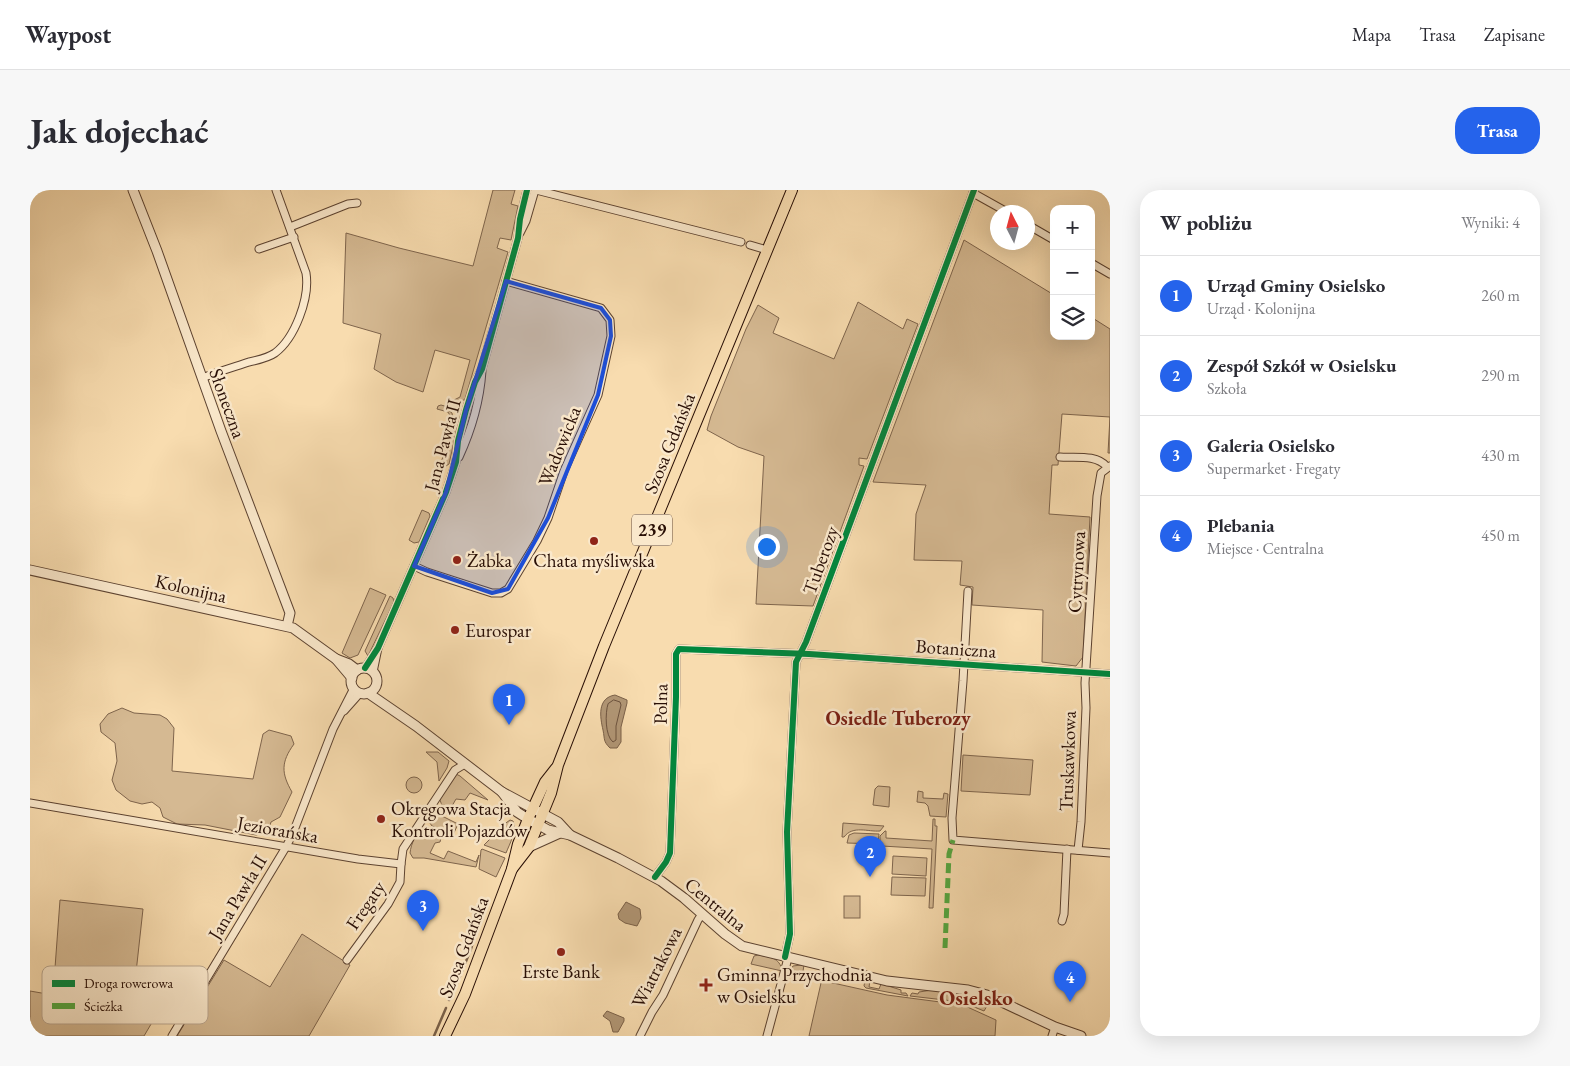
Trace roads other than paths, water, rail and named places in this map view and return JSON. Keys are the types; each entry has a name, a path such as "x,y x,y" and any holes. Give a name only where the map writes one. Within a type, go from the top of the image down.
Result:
{"main road":[{"name":"Szosa Gdańska","path":"512,869 529,847 543,814 554,787 558,766 629,586 792,190"},
{"name":"Szosa Gdańska","path":"445,1036 464,994 512,869 518,844 528,819 545,782 558,766"}],"street":[{"name":"Słoneczna","path":"133,190 290,613 287,626"},
{"path":"202,378 274,354 287,339 302,311 308,284 294,237 276,190"},
{"name":"Jana Pawła II","path":"362,672 378,648 443,499 456,462 466,443 481,384 482,369 518,238 520,219 527,190"},
{"path":"536,190 741,242"},
{"name":"Jana Pawła II","path":"518,238 526,221 536,190"},
{"path":"974,192 995,205"},
{"name":"Tuberozy","path":"767,1036 787,958 790,934 787,846 796,665 974,192"},
{"path":"290,226 348,204 357,203"},
{"path":"1035,229 1050,238"},
{"path":"259,249 294,237"},
{"path":"750,245 767,250"},
{"path":"1095,265 1110,274"},
{"name":"Wadowicka","path":"414,566 492,593 501,593 508,589 537,541 548,518 564,471 598,395 611,336 610,320 601,308 506,281"},
{"path":"1060,457 1096,459 1109,466"},
{"name":"Cytrynowa","path":"1086,673 1098,482 1101,473 1109,466"},
{"name":"Kolonijna","path":"30,570 287,626 299,631 336,659 362,672"},
{"path":"968,591 952,818 953,840 1110,853"},
{"name":"Polna","path":"655,878 670,853 676,654 678,650 684,648 800,654"},
{"name":"Botaniczna","path":"800,654 1110,674"},
{"path":"362,672 376,677 364,690 362,672"},
{"name":"Truskawkowa","path":"1078,850 1081,822 1086,673"},
{"path":"364,690 386,704 502,792 533,808"},
{"name":"Jana Pawła II","path":"208,976 286,847 332,730 341,713 364,690"},
{"path":"401,864 403,850 420,823 454,770 465,764"},
{"path":"502,792 517,812 528,819"},
{"name":"Jeziorańska","path":"30,803 286,847 401,864"},
{"name":"Centralna","path":"533,808 558,822 570,836"},
{"name":"Centralna","path":"528,819 538,825 570,836 655,878 671,888 730,939 742,946 887,981 968,990 987,996 1054,1032 1081,1036"},
{"path":"529,847 560,833"},
{"path":"1062,921 1064,914 1067,849"},
{"name":"Fregaty","path":"347,960 388,904 400,882 401,864"},
{"name":"Wiatrakowa","path":"640,1036 702,914"},
{"name":"Jana Pawła II","path":"172,1036 179,1024"}],"water":[{"path":"615,695 627,700 627,703 621,727 621,742 617,748 610,748 605,740 601,709 605,700"},
{"path":"626,902 640,909 641,918 637,926 625,923 619,919 618,914"},
{"path":"607,1011 624,1018 618,1032 613,1032 610,1021 603,1016"}],"waterway":[{"path":"456,986 471,949 480,919"},
{"path":"449,1000 452,995"},
{"path":"434,1036 446,1008"}],"place":[{"name":"Chata myśliwska","path":"594,541"},
{"name":"Żabka","path":"457,560"},
{"name":"Eurospar","path":"455,630"},
{"name":"Urząd Gminy Osielsko","path":"509,725"},
{"name":"Okręgowa Stacja Kontroli Pojazdów","path":"381,819"},
{"name":"Zespół Szkół w Osielsku","path":"870,877"},
{"name":"Galeria Osielsko","path":"423,931"},
{"name":"Erste Bank","path":"561,952"},
{"name":"Gminna Przychodnia w Osielsku","path":"706,985"},
{"name":"Plebania","path":"1070,1002"}],"district":[{"name":"Osiedle Tuberozy","path":"898,718"},
{"name":"Osielsko","path":"976,998"}]}
